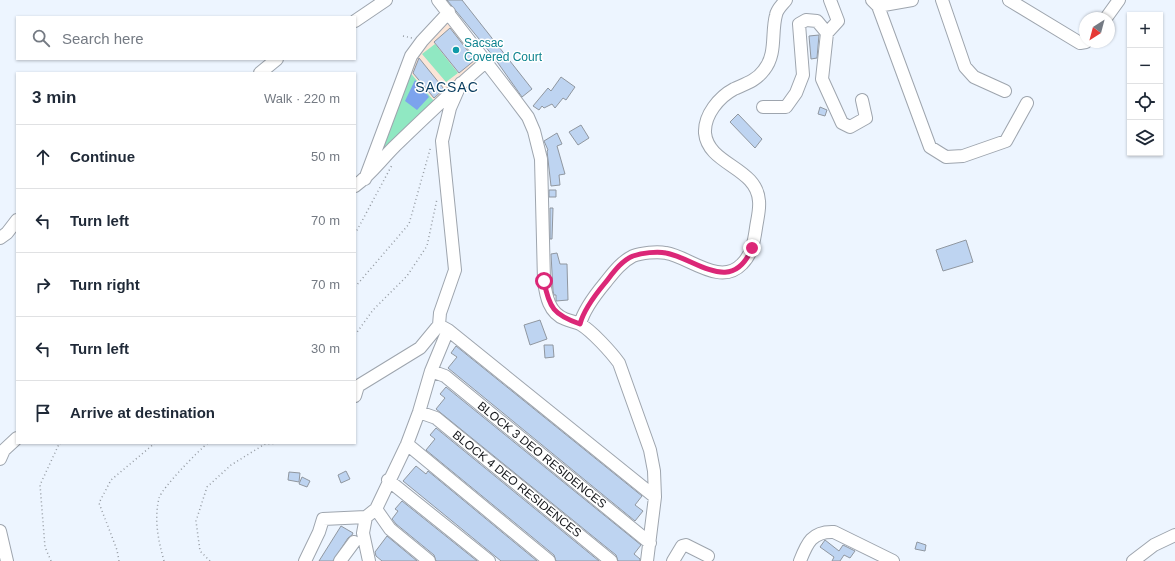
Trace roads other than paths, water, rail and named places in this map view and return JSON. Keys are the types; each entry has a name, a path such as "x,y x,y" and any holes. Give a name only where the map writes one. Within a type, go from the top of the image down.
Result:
{"street":[{"path":"356,20 386,0"},
{"path":"438,0 449,12 528,117 534,131 541,159 544,281 547,297 553,310 563,319 580,324 611,352 619,363 650,450 655,497 647,561"},
{"path":"580,324 582,317 596,294 618,267 632,256 644,253 666,253 695,266 722,272 736,269 749,256 754,240 759,211 758,195 745,175 714,152 707,142 705,125 710,113 726,94 752,82 764,71 770,62 775,16 786,0"},
{"path":"830,0 838,21 827,33 822,79 842,123 850,127 866,118 862,100"},
{"path":"912,0 875,3 930,147 946,156 963,156 1006,141 1026,103"},
{"path":"942,0 965,68 974,77 1005,91"},
{"path":"1009,0 1079,42"},
{"path":"1110,12 1119,0"},
{"path":"365,179 410,56 449,12"},
{"path":"763,107 786,107 796,93 803,75 799,24 806,20 816,21 827,33"},
{"path":"261,72 276,60"},
{"path":"356,185 365,179 394,148 461,83 487,62"},
{"path":"305,561 319,532 323,519 366,517 376,509 388,480 407,444 420,412 444,327 440,313 455,270 442,141 450,108 461,83"},
{"path":"0,238 7,233 16,221"},
{"path":"444,327 655,497"},
{"path":"356,393 358,386 420,348 444,327"},
{"name":"BLOCK 3 DEO RESIDENCES","path":"431,371 446,376 650,543"},
{"name":"BLOCK 4 DEO RESIDENCES","path":"420,412 436,418 611,561"},
{"path":"0,459 4,450 16,439"},
{"path":"407,444 549,561"},
{"path":"388,480 488,561"},
{"path":"376,509 390,529 429,561"},
{"path":"366,517 363,533 369,561"},
{"path":"0,531 7,561"},
{"path":"800,561 810,540 824,532 834,532 893,561"},
{"path":"1133,561 1154,545 1175,534"},
{"path":"340,561 354,542"},
{"path":"673,561 682,546 686,544 708,556"}],"water":[{"path":"415,80 429,97 417,110 405,101"}],"place":[{"name":"Sacsac Covered Court","path":"456,50"}],"district":[{"name":"SACSAC","path":"447,87"}]}
